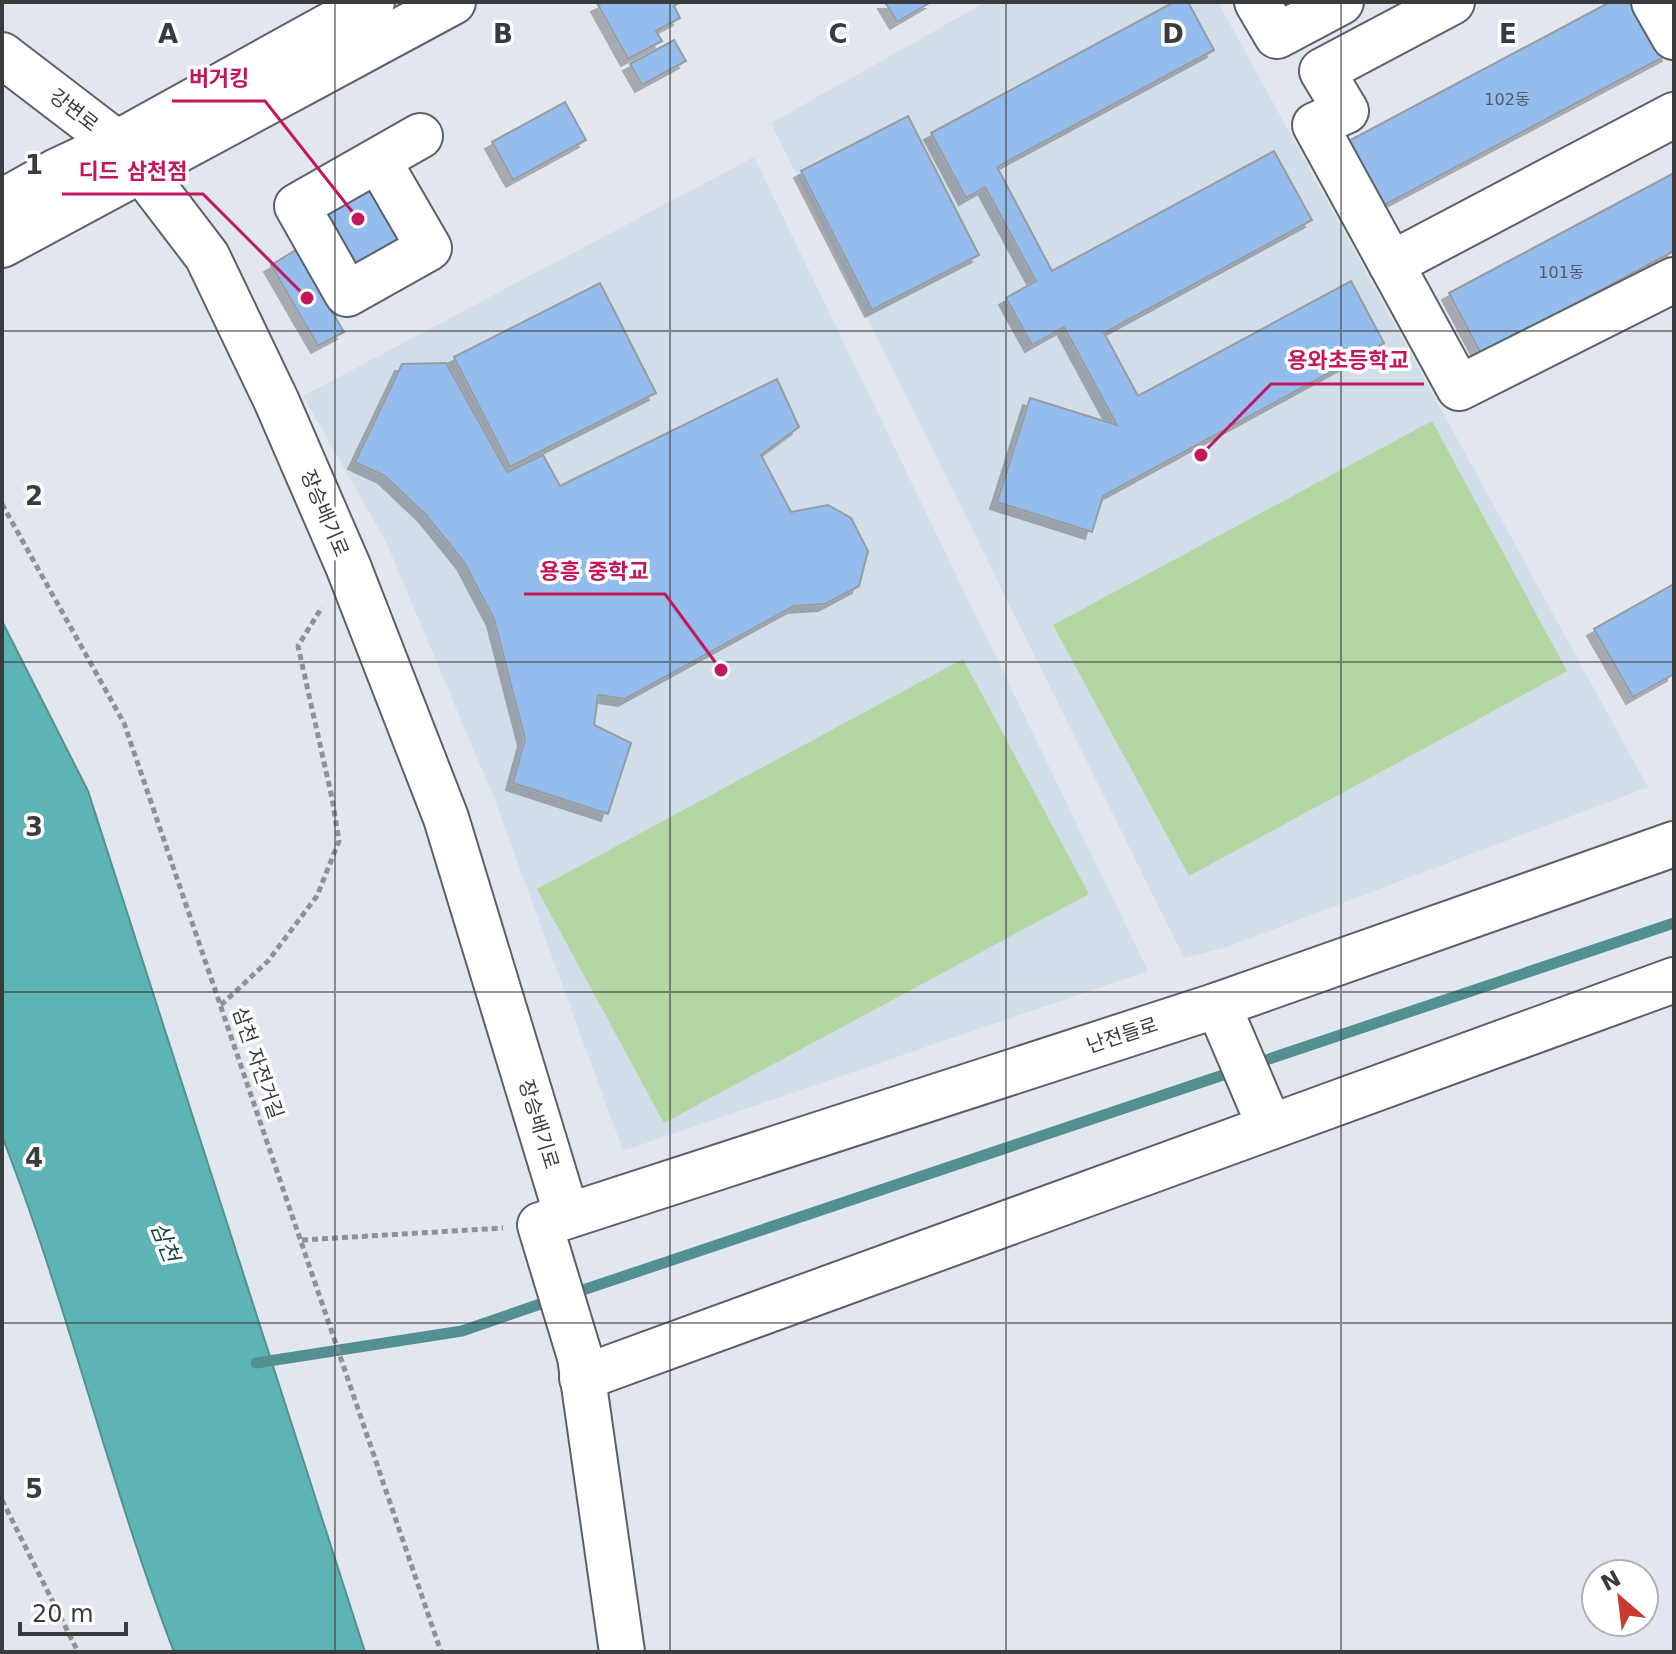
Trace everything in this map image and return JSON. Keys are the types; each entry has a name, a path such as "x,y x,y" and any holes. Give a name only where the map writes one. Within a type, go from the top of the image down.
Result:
{"street":[{"path":"130,157 372,2"},
{"path":"2,202 71,185 453,2"},
{"path":"1257,2 1277,36 1341,2"},
{"path":"1452,2 1322,71 1346,111 1315,125 1459,388 1674,280"},
{"path":"1654,2 1674,37"},
{"name":"강변로","path":"2,55 130,157"},
{"path":"1391,264 1674,115"},
{"path":"378,160 420,136"},
{"name":"장승배기로","path":"130,157 207,256 276,400 348,566 446,818 554,1220 581,1368 622,1652"},
{"path":"2,245 71,185"},
{"name":"난전들로","path":"554,1220 1218,1005 1674,844"},
{"path":"581,1368 1270,1127 1674,980"},
{"path":"1218,1005 1270,1127"}],"path":[{"name":"삼천 자전거길","path":"2,504 124,723 441,1652"},
{"path":"221,1005 268,961 317,896 339,841 298,646 348,566"},
{"path":"302,1240 554,1220"},
{"path":"2,1500 78,1652"}],"shaded area":[{"path":"986,2 1218,2 1648,787 1227,947 1184,958 771,123"},
{"path":"754,157 1148,971 623,1151 494,798 386,542 303,396"}],"green space":[{"path":"1432,421 1567,671 1189,876 1053,625"},
{"path":"963,659 1089,894 664,1123 537,889"}],"water":[{"name":"삼천","path":"2,621 88,791 365,1652 174,1652 151,1588 48,1264 2,1136"}],"building":[{"path":"604,2 681,2 674,6 680,18 656,31 662,41 628,59 598,5"},
{"path":"885,2 931,2 897,22"},
{"path":"1174,2 1188,2 1214,50 997,167 1052,271 1274,151 1312,220 1104,333 1138,396 1351,281 1384,343 1103,496 1092,532 997,502 1030,398 1117,425 1064,327 1032,345 1006,298 1036,281 985,187 966,198 931,133"},
{"path":"1610,2 1642,2 1669,54 1379,208 1345,143"},
{"path":"674,40 686,61 642,85 630,64"},
{"path":"565,102 586,140 513,180 492,142"},
{"path":"908,116 979,255 872,310 801,171"},
{"path":"372,169 408,233 353,284 309,205"},
{"path":"1674,173 1674,251 1481,354 1449,293"},
{"path":"296,250 344,332 318,346 271,265"},
{"path":"600,283 656,393 510,467 454,357"},
{"path":"446,363 507,472 543,455 560,486 777,379 799,427 761,455 791,512 828,505 851,518 868,551 859,586 825,604 794,606 625,699 598,695 594,725 631,743 608,814 513,783 525,739 494,619 464,562 426,515 385,476 355,462 402,364"},
{"path":"1674,584 1674,674 1633,697 1594,629"}],"waterway":[{"path":"1254,1064 1674,923"},
{"path":"571,1294 1238,1070"},
{"path":"256,1363 462,1331 555,1299"}],"place":[{"name":"버거킹","path":"358,219"},
{"name":"디드 삼천점","path":"307,298"},
{"name":"용와초등학교","path":"1201,455"},
{"name":"용흥 중학교","path":"721,670"}]}
